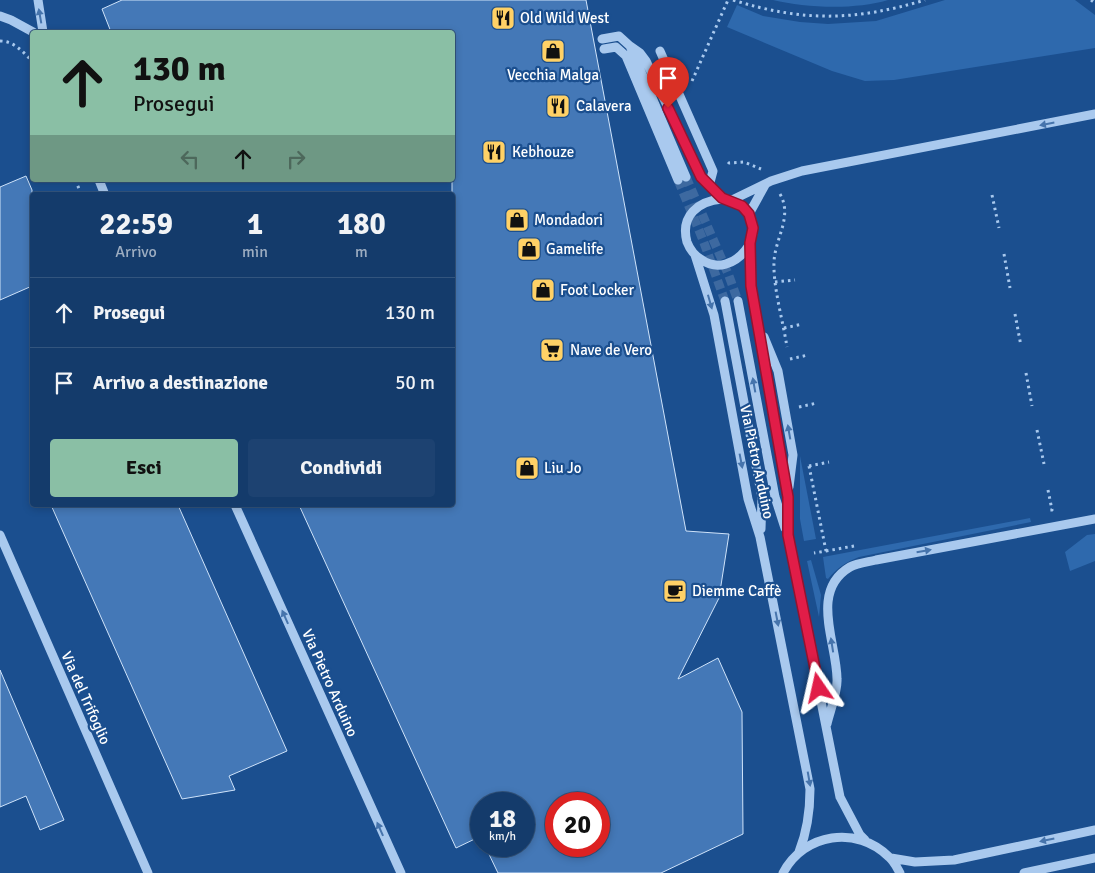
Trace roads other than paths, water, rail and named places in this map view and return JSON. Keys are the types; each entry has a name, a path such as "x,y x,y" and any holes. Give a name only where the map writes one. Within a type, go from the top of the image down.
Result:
{"street":[{"path":"38,0 43,30"},
{"path":"0,16 30,30"},
{"path":"602,39 619,36 640,53 646,61 701,177 726,200 742,206 749,214 753,228 750,243 745,252 736,260 726,264 715,265 704,262 695,255 688,245 685,234 687,222 692,212 701,204 710,200 726,200 771,181 802,171 1095,114"},
{"path":"604,49 616,47 626,56 682,179 630,46"},
{"path":"660,50 713,171 709,186"},
{"path":"749,214 765,185"},
{"name":"Via Pietro Arduino","path":"750,243 750,274 788,497 788,535 840,797 865,840"},
{"name":"Via Pietro Arduino","path":"695,255 714,315 748,499 760,537 810,788 807,824 799,852"},
{"path":"738,301 775,497 788,535"},
{"path":"725,302 762,498 760,537"},
{"name":"Via Pietro Arduino","path":"236,507 401,873"},
{"path":"826,726 838,680 826,606 837,577 850,567 876,560 1095,519"},
{"name":"Via del Trifoglio","path":"0,534 148,873"},
{"path":"891,858 915,862 954,860 1095,830"},
{"path":"783,873 799,852 814,842 830,837 848,837 865,840 891,858 900,873"},
{"path":"1024,873 1095,858"},
{"path":"396,862 407,873"}],"tunnel":[{"path":"686,177 738,301"},
{"path":"678,180 703,240 725,301"}],"place":[{"name":"Old Wild West","path":"503,18"},
{"name":"Vecchia Malga","path":"553,51"},
{"name":"Calavera","path":"558,106"},
{"name":"Kebhouze","path":"494,152"},
{"name":"Mondadori","path":"517,220"},
{"name":"Gamelife","path":"529,249"},
{"name":"Foot Locker","path":"543,290"},
{"name":"Nave de Vero","path":"552,350"},
{"name":"Liu Jo","path":"527,468"},
{"name":"Diemme Caffè","path":"675,591"}]}
